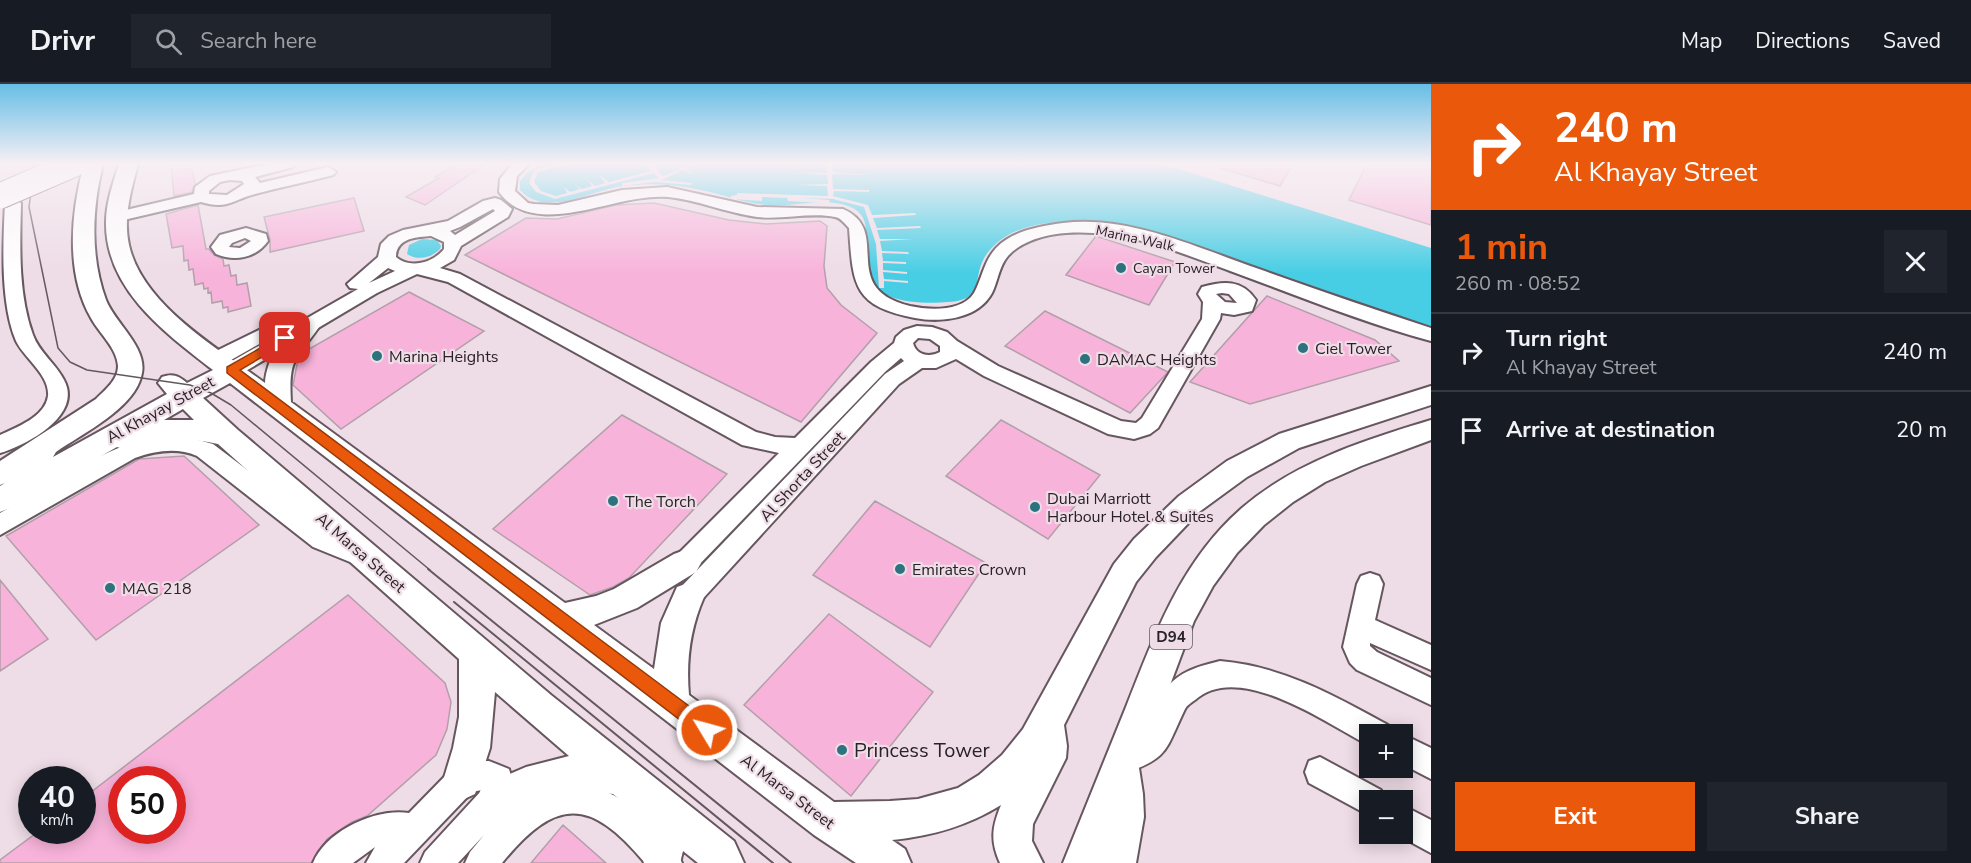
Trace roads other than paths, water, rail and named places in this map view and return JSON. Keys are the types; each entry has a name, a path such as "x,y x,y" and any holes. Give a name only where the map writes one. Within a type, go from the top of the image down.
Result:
{"main road":[{"path":"27,459 49,441 101,408 118,392 131,369 129,356 102,317 87,273 85,222 88,200"},
{"name":"Al Marsa Street","path":"119,200 116,210 119,253 138,291 172,324 828,821 891,863"},
{"path":"278,405 276,376 281,359 309,324"},
{"name":"Al Khayay Street","path":"0,474 224,364"},
{"name":"Al Marsa Street","path":"177,389 228,437 475,652 620,776 722,859"},
{"name":"Al Khayay Street","path":"0,500 177,389"},
{"path":"828,821 887,823 915,820 962,806 987,793 1023,761 1041,732 1125,573 1174,518 1212,485 1262,454 1289,441 1431,395"},
{"path":"0,505 40,488 117,445 143,434 181,428 203,430 228,437"},
{"name":"D94","path":"1083,863 1179,616 1208,564 1245,522 1289,490 1331,465 1379,446 1431,430"},
{"path":"560,619 597,611 624,601 684,563"},
{"path":"672,704 669,670 672,639 688,597"},
{"path":"462,781 474,744 480,703 475,652"},
{"path":"1023,863 1011,841 1011,825 1047,758 1048,734 1041,732"},
{"path":"1116,863 1123,839 1125,815 1125,790 1121,763"},
{"path":"496,800 521,786 559,776 590,774 620,776"},
{"path":"664,860 671,816"}],"street":[{"path":"0,445 44,419 55,405 58,392 55,380 31,351 23,336 17,303 7,200"},
{"path":"116,210 160,200"},
{"path":"227,200 239,234"},
{"name":"Marina Walk","path":"516,200 522,206 534,209 558,210 599,200"},
{"name":"Marina Walk","path":"708,200 757,212 837,212 846,216 857,227 861,274 865,286 873,295 925,322 968,307 981,297 1001,252 1023,238 1049,230 1105,229 1184,249 1431,335"},
{"name":"Al Khayay Street","path":"495,203 504,209 502,214 476,228 432,265 417,268 384,282 309,324 224,364 377,270 387,258 387,249 394,241 415,232 431,231 454,224 489,204 495,203"},
{"path":"431,231 449,236 454,278"},
{"path":"387,258 394,265 417,268 454,278 750,440 775,445 800,446"},
{"path":"928,353 944,338 925,322 906,337 928,353 991,371 1116,428 1138,431 1150,423 1212,310 1207,294 1211,288 1222,287 1235,290 1245,297 1247,304 1242,309 1212,310"},
{"name":"Al Shorta Street","path":"684,563 878,367 928,353"},
{"name":"Al Shorta Street","path":"688,597 892,379 928,353"},
{"path":"750,440 762,458 768,479"},
{"path":"0,525 127,452 150,445 181,443 205,450 322,540 350,554 367,557"},
{"path":"1370,584 1356,646 1363,657 1431,693"},
{"path":"1361,626 1431,658"},
{"path":"1121,763 1146,750 1155,742 1162,732 1177,697 1185,688 1195,681 1220,674 1234,674 1266,680 1313,700 1359,725"},
{"path":"1413,754 1431,764"},
{"path":"1320,772 1359,795"},
{"path":"382,863 462,781 477,775 492,775 498,780 496,800 436,863"},
{"path":"481,863 516,823 529,812 543,804 571,797 585,798 610,807 664,860"},
{"path":"329,863 351,843 364,835 390,826 415,829"},
{"path":"1413,826 1431,837"}],"water":[{"path":"538,200 568,200 557,202"},
{"path":"742,200 1279,200 1431,248 1431,331 1117,225 1083,222 1046,223 1029,227 1012,233 998,242 986,255 976,286 968,297 938,303 900,300 877,290 870,281 866,270 864,219 849,206 826,202 767,205"},
{"path":"422,239 437,240 441,246 440,249 424,258 407,254 409,245"}],"tram line":[{"path":"30,200 29,207 58,348 70,362 87,370 190,385 211,393 231,405 430,570"},
{"path":"428,569 791,863"},
{"path":"454,602 773,863"}],"place":[{"name":"Cayan Tower","path":"1121,268"},
{"name":"Ciel Tower","path":"1303,348"},
{"name":"Marina Heights","path":"377,356"},
{"name":"DAMAC Heights","path":"1085,359"},
{"name":"The Torch","path":"613,501"},
{"name":"Dubai Marriott Harbour Hotel & Suites","path":"1035,507"},
{"name":"Emirates Crown","path":"900,569"},
{"name":"MAG 218","path":"110,588"},
{"name":"Princess Tower","path":"842,750"}]}
